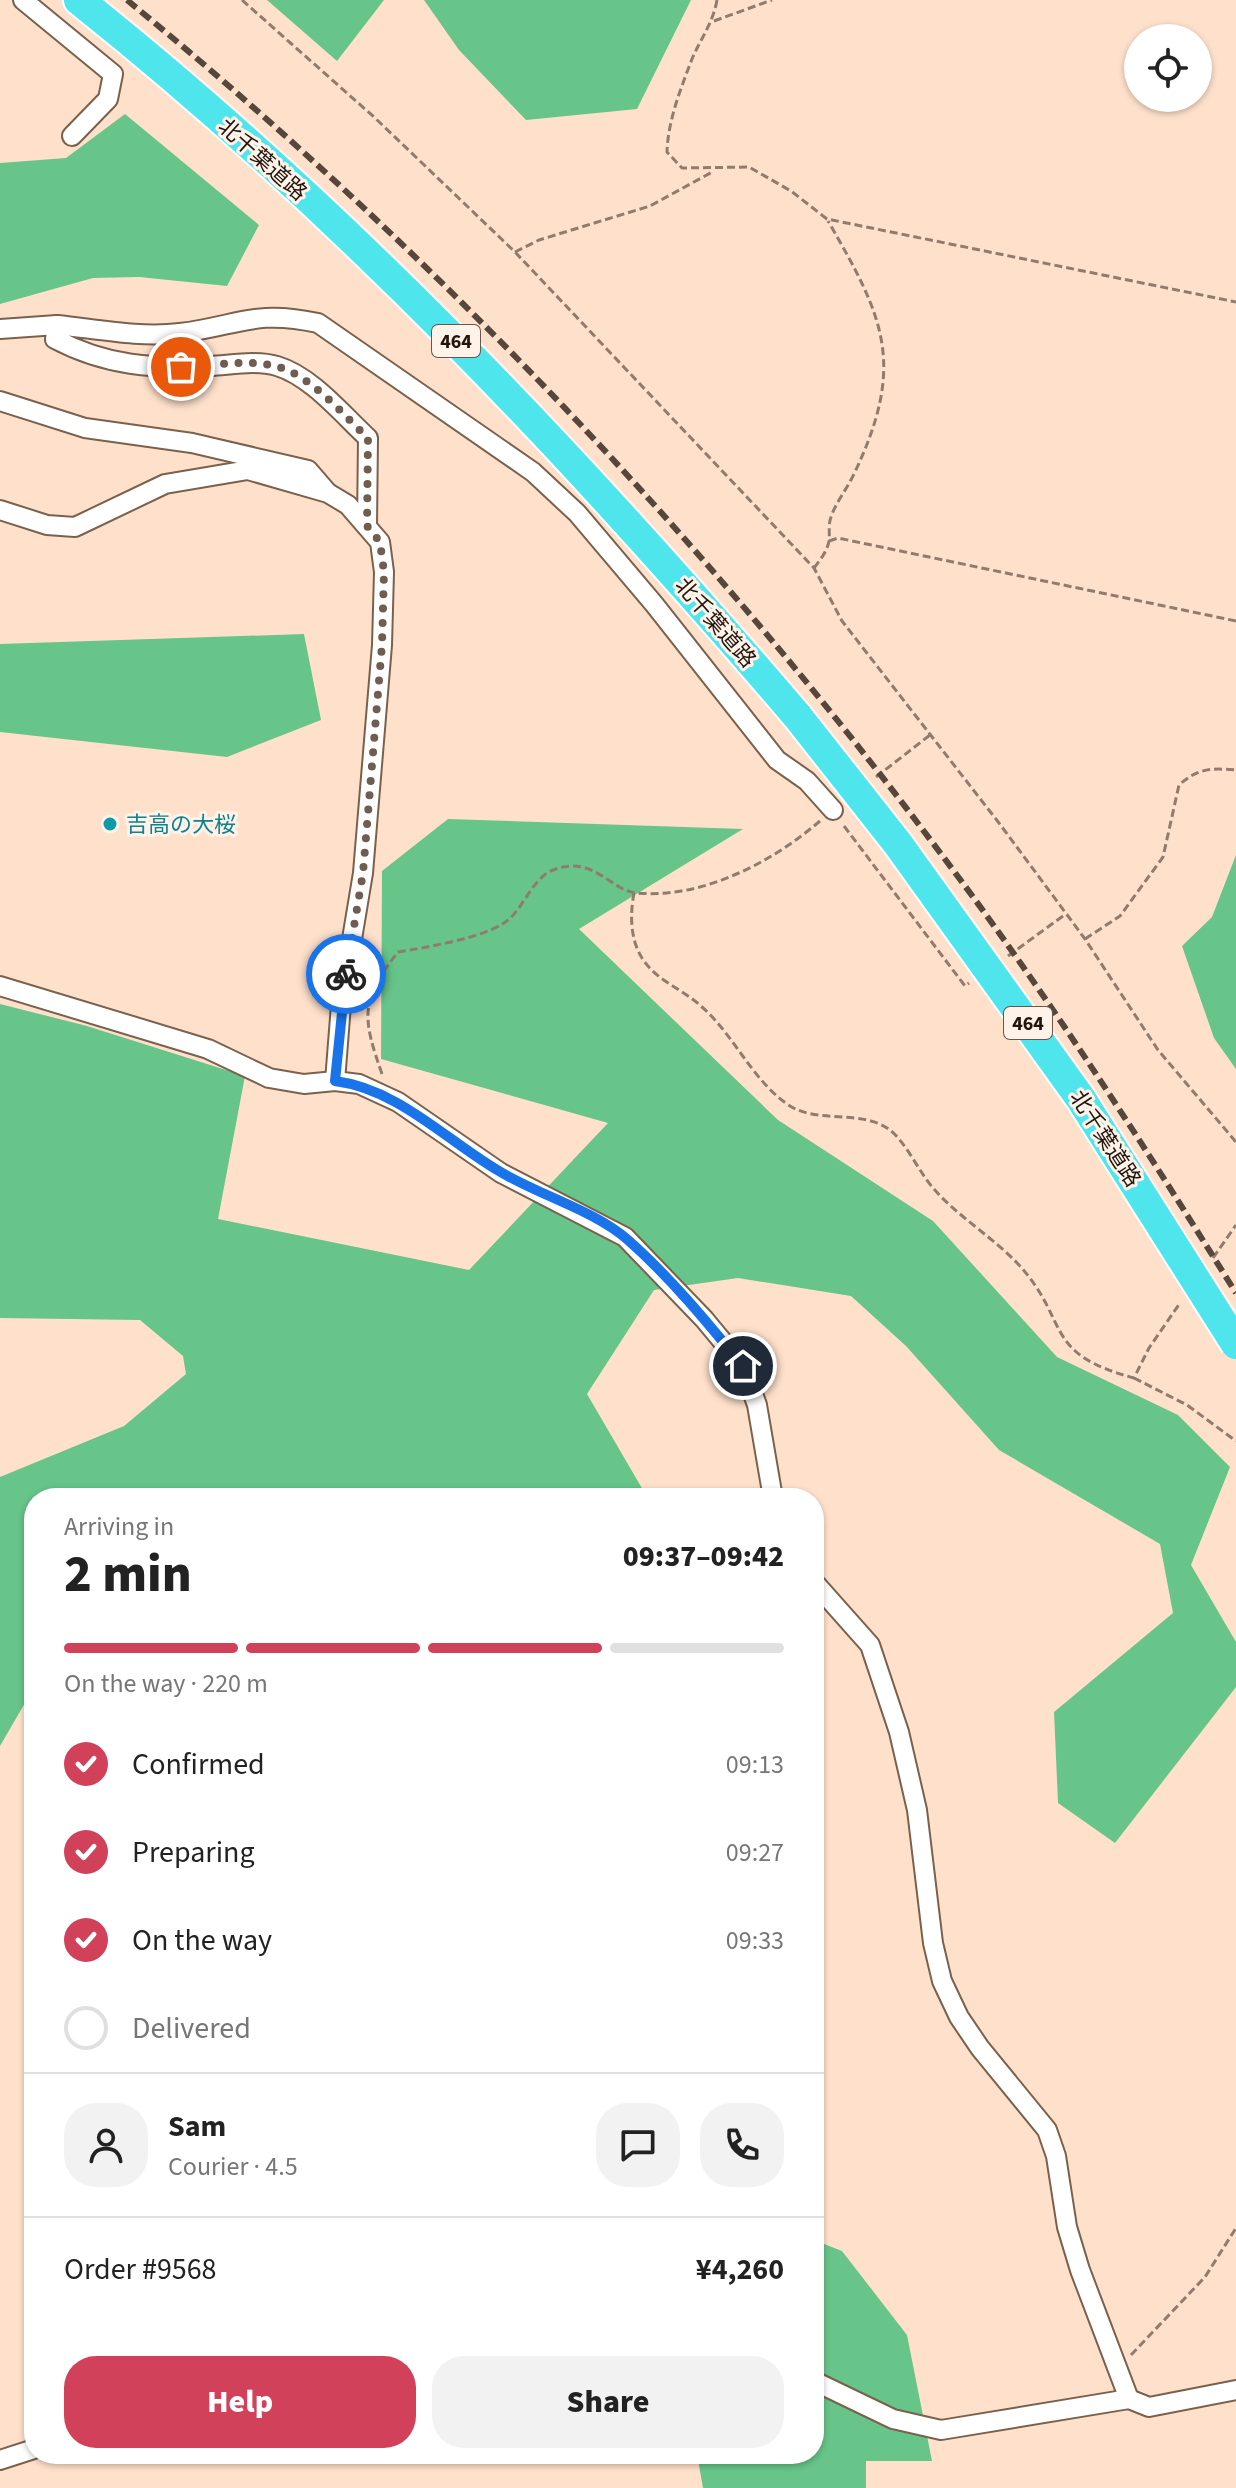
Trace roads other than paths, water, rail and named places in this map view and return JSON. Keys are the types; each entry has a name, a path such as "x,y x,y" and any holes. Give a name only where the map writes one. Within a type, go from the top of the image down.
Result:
{"highway":[{"name":"北千葉道路","path":"79,0 265,159 514,399 594,483 798,717 898,844 1014,1003 1081,1099 1236,1344"}],"street":[{"path":"23,0 113,74 108,99 72,136"},
{"path":"0,329 57,325 160,334 256,316 284,315 318,323 533,472 577,513 654,604 777,760 807,781 833,810"},
{"path":"57,325 55,339 72,348 121,362 155,369 258,363 278,366 297,376 368,438 367,526"},
{"path":"0,401 85,428 192,443 308,470 328,493"},
{"path":"0,510 47,525 75,527 165,484 248,470 328,493 348,505 380,542 384,572 382,645 363,873 341,1005 335,1081"},
{"path":"0,986 208,1049 269,1078 304,1084 335,1081 359,1084 398,1102 501,1173 625,1237 695,1309 743,1366 757,1405 771,1488"},
{"path":"824,1593 870,1645 899,1732 917,1810 933,1943 942,1981 959,2017 980,2048 1047,2130 1056,2156 1067,2227 1129,2399"},
{"path":"824,2386 893,2419 941,2430 1129,2399 1149,2407 1236,2390"},
{"path":"0,2460 24,2452"}],"railway":[{"path":"127,0 355,200 464,305 673,525 772,640 867,758 996,928 1102,1082 1236,1293"}],"place":[{"name":"吉高の大桜","path":"110,824"}]}
